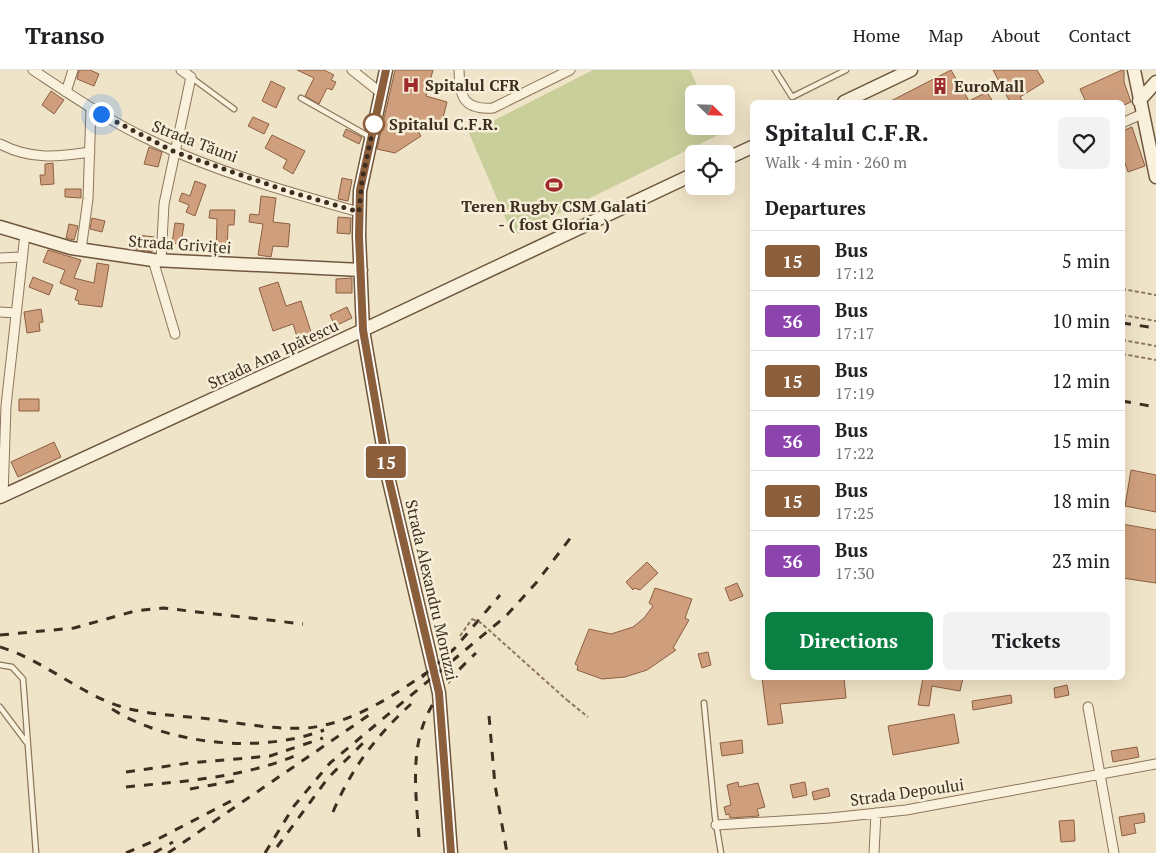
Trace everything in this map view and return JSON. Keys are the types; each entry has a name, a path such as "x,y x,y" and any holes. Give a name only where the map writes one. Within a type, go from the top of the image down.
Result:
{"street":[{"name":"Strada Tăuni","path":"33,70 91,108 133,132 175,152 290,192 359,212"},
{"path":"66,92 73,70"},
{"path":"175,334 157,260 164,204 190,77 181,70"},
{"path":"352,70 381,92"},
{"name":"Strada Alexandru Moruzzi","path":"386,70 361,184 359,212 363,330 389,480 439,693 451,853"},
{"path":"459,70 460,89 464,100 474,107 493,108 570,70"},
{"path":"848,100 911,70"},
{"path":"1134,70 1156,177"},
{"path":"1139,101 1146,90 1156,82"},
{"path":"81,250 88,199 91,108"},
{"path":"1125,122 1142,114"},
{"path":"0,144 19,153 35,157 54,158 90,152"},
{"path":"735,154 750,147"},
{"name":"Strada Ana Ipătescu","path":"2,497 685,178"},
{"name":"Strada Griviței","path":"0,227 81,250 157,260 361,270"},
{"path":"2,497 3,406 25,234"},
{"path":"0,258 21,257"},
{"path":"0,312 16,312"},
{"path":"1088,706 1114,853"},
{"name":"Strada Depoului","path":"716,825 876,813 1100,776 1156,764"},
{"path":"874,853 876,813"}],"lane":[{"path":"775,70 792,97 846,70"},
{"path":"190,77 234,109"},
{"path":"301,98 371,138"},
{"path":"0,665 12,667 23,680 36,853"},
{"path":"704,703 716,825 721,853"},
{"path":"0,707 28,745"}],"path":[{"path":"1125,290 1156,295"},
{"path":"1125,316 1156,321"},
{"path":"1125,341 1156,346"},
{"path":"1125,355 1156,360"},
{"path":"460,636 472,619 481,623 567,700 588,716"}],"green space":[{"name":"Teren Rugby CSM Galati - ( fost Gloria )","path":"593,70 690,70 697,85 685,85 685,135 718,135 698,145 685,145 685,151 513,236 469,133"}],"building":[{"path":"79,70 90,70 99,74 94,86 77,79"},
{"path":"297,70 324,70 334,75 331,80 336,82 332,90 327,88 319,104 305,96 314,78"},
{"path":"395,70 433,70 426,96 447,102 440,130 413,123 421,136 395,153 377,149"},
{"name":"EuroMall","path":"951,70 968,100 893,100"},
{"path":"993,70 1037,70 1044,82 1020,97 1022,100 1009,100"},
{"path":"1124,70 1124,82 1131,102 1125,105 1125,100 1085,100 1080,89"},
{"path":"271,81 285,88 276,108 262,101"},
{"path":"51,91 64,100 54,114 42,105"},
{"name":"EuroMall","path":"987,92 992,100 971,100"},
{"path":"253,117 269,124 264,134 248,126"},
{"path":"1132,127 1145,166 1128,172 1125,163 1125,130"},
{"path":"346,129 362,137 359,144 343,136"},
{"path":"272,135 305,151 293,174 283,168 287,160 265,148"},
{"path":"149,147 162,152 158,167 144,164"},
{"path":"53,163 54,184 41,185 40,175 45,175 45,164"},
{"path":"342,178 352,180 348,201 338,199"},
{"path":"195,181 206,185 195,216 186,212 189,205 179,201 182,193 190,196"},
{"path":"65,189 81,189 81,198 65,197"},
{"path":"261,196 276,198 273,222 290,224 288,247 273,246 271,257 258,255 263,224 249,222 250,214 259,215"},
{"path":"210,210 235,210 234,225 228,225 227,254 216,254 217,219 209,218"},
{"path":"338,217 351,218 350,234 337,233"},
{"path":"92,218 105,221 102,232 90,229"},
{"path":"175,223 184,224 181,244 172,243"},
{"path":"69,224 78,226 74,240 66,238"},
{"path":"138,235 154,237 152,252 136,249"},
{"path":"48,250 81,260 74,278 94,283 97,263 109,265 102,307 78,304 79,301 75,300 78,290 60,283 65,270 43,262"},
{"path":"33,277 53,285 49,295 29,287"},
{"path":"352,278 352,293 336,293 336,279"},
{"path":"278,282 286,306 301,301 312,335 298,340 293,324 273,331 259,288"},
{"path":"347,307 352,318 335,326 330,315"},
{"path":"41,309 43,322 39,323 40,331 27,333 24,312"},
{"path":"19,399 39,399 39,411 19,411"},
{"path":"54,442 61,457 18,477 11,462"},
{"path":"1131,470 1156,475 1156,512 1125,506"},
{"path":"1125,525 1156,530 1156,583 1125,578"},
{"path":"647,562 658,573 640,590 634,588 633,590 626,582"},
{"path":"737,583 743,596 730,601 725,588"},
{"path":"655,588 692,599 685,618 689,620 673,648 676,650 647,670 625,677 602,679 577,670 578,666 575,664 589,629 611,634 633,627 644,618 653,606 649,603"},
{"path":"708,652 711,665 702,668 698,654"},
{"path":"762,680 844,680 846,698 780,704 783,723 768,725"},
{"path":"923,680 963,680 960,691 932,686 929,706 918,705"},
{"path":"1067,685 1069,695 1055,698 1054,688"},
{"path":"1011,695 1012,703 973,710 972,701"},
{"path":"954,714 959,743 893,755 888,726"},
{"path":"742,740 743,753 722,756 720,743"},
{"path":"1137,747 1139,757 1113,762 1111,751"},
{"path":"738,782 739,787 758,783 765,807 757,809 759,816 730,818 729,814 726,815 724,807 731,805 727,785"},
{"path":"805,782 807,795 793,798 790,785"},
{"path":"828,788 830,796 814,800 812,792"},
{"path":"1144,813 1145,822 1134,824 1136,833 1122,836 1119,817"},
{"path":"1074,820 1075,841 1061,842 1059,821"}],"railway":[{"path":"1125,323 1156,328"},
{"path":"1125,402 1156,407"},
{"path":"265,853 294,806 330,763 506,616 536,583 575,532"},
{"path":"422,677 454,649 500,595"},
{"path":"0,635 74,628 135,611 163,608 303,624"},
{"path":"0,647 28,658 94,696 119,706 154,713 280,728 307,728 339,721 355,715 385,700 426,673"},
{"path":"419,837 416,758 420,736 427,716 438,696 454,675 476,653"},
{"path":"333,812 356,767 387,728 411,704"},
{"path":"112,709 160,731 216,742 272,742 324,730"},
{"path":"168,853 372,713"},
{"path":"489,716 495,785 507,853"},
{"path":"126,772 189,763 270,756 323,738"},
{"path":"277,847 328,778 368,738"},
{"path":"126,787 234,774 276,763 297,755"},
{"path":"190,789 234,781"},
{"path":"126,853 156,840 233,800"},
{"path":"154,853 173,842"}],"bus line":[{"name":"15","path":"386,70 360,190 359,236 363,330 389,480 439,693 451,853"}],"place":[{"name":"Spitalul CFR","path":"411,85"},
{"name":"EuroMall","path":"940,86"},
{"name":"Spitalul C.F.R.","path":"374,124"},
{"name":"Teren Rugby CSM Galati - ( fost Gloria )","path":"554,185"}],"route":[{"path":"101,114 175,152 290,192 359,212 360,190 374,124"}]}
